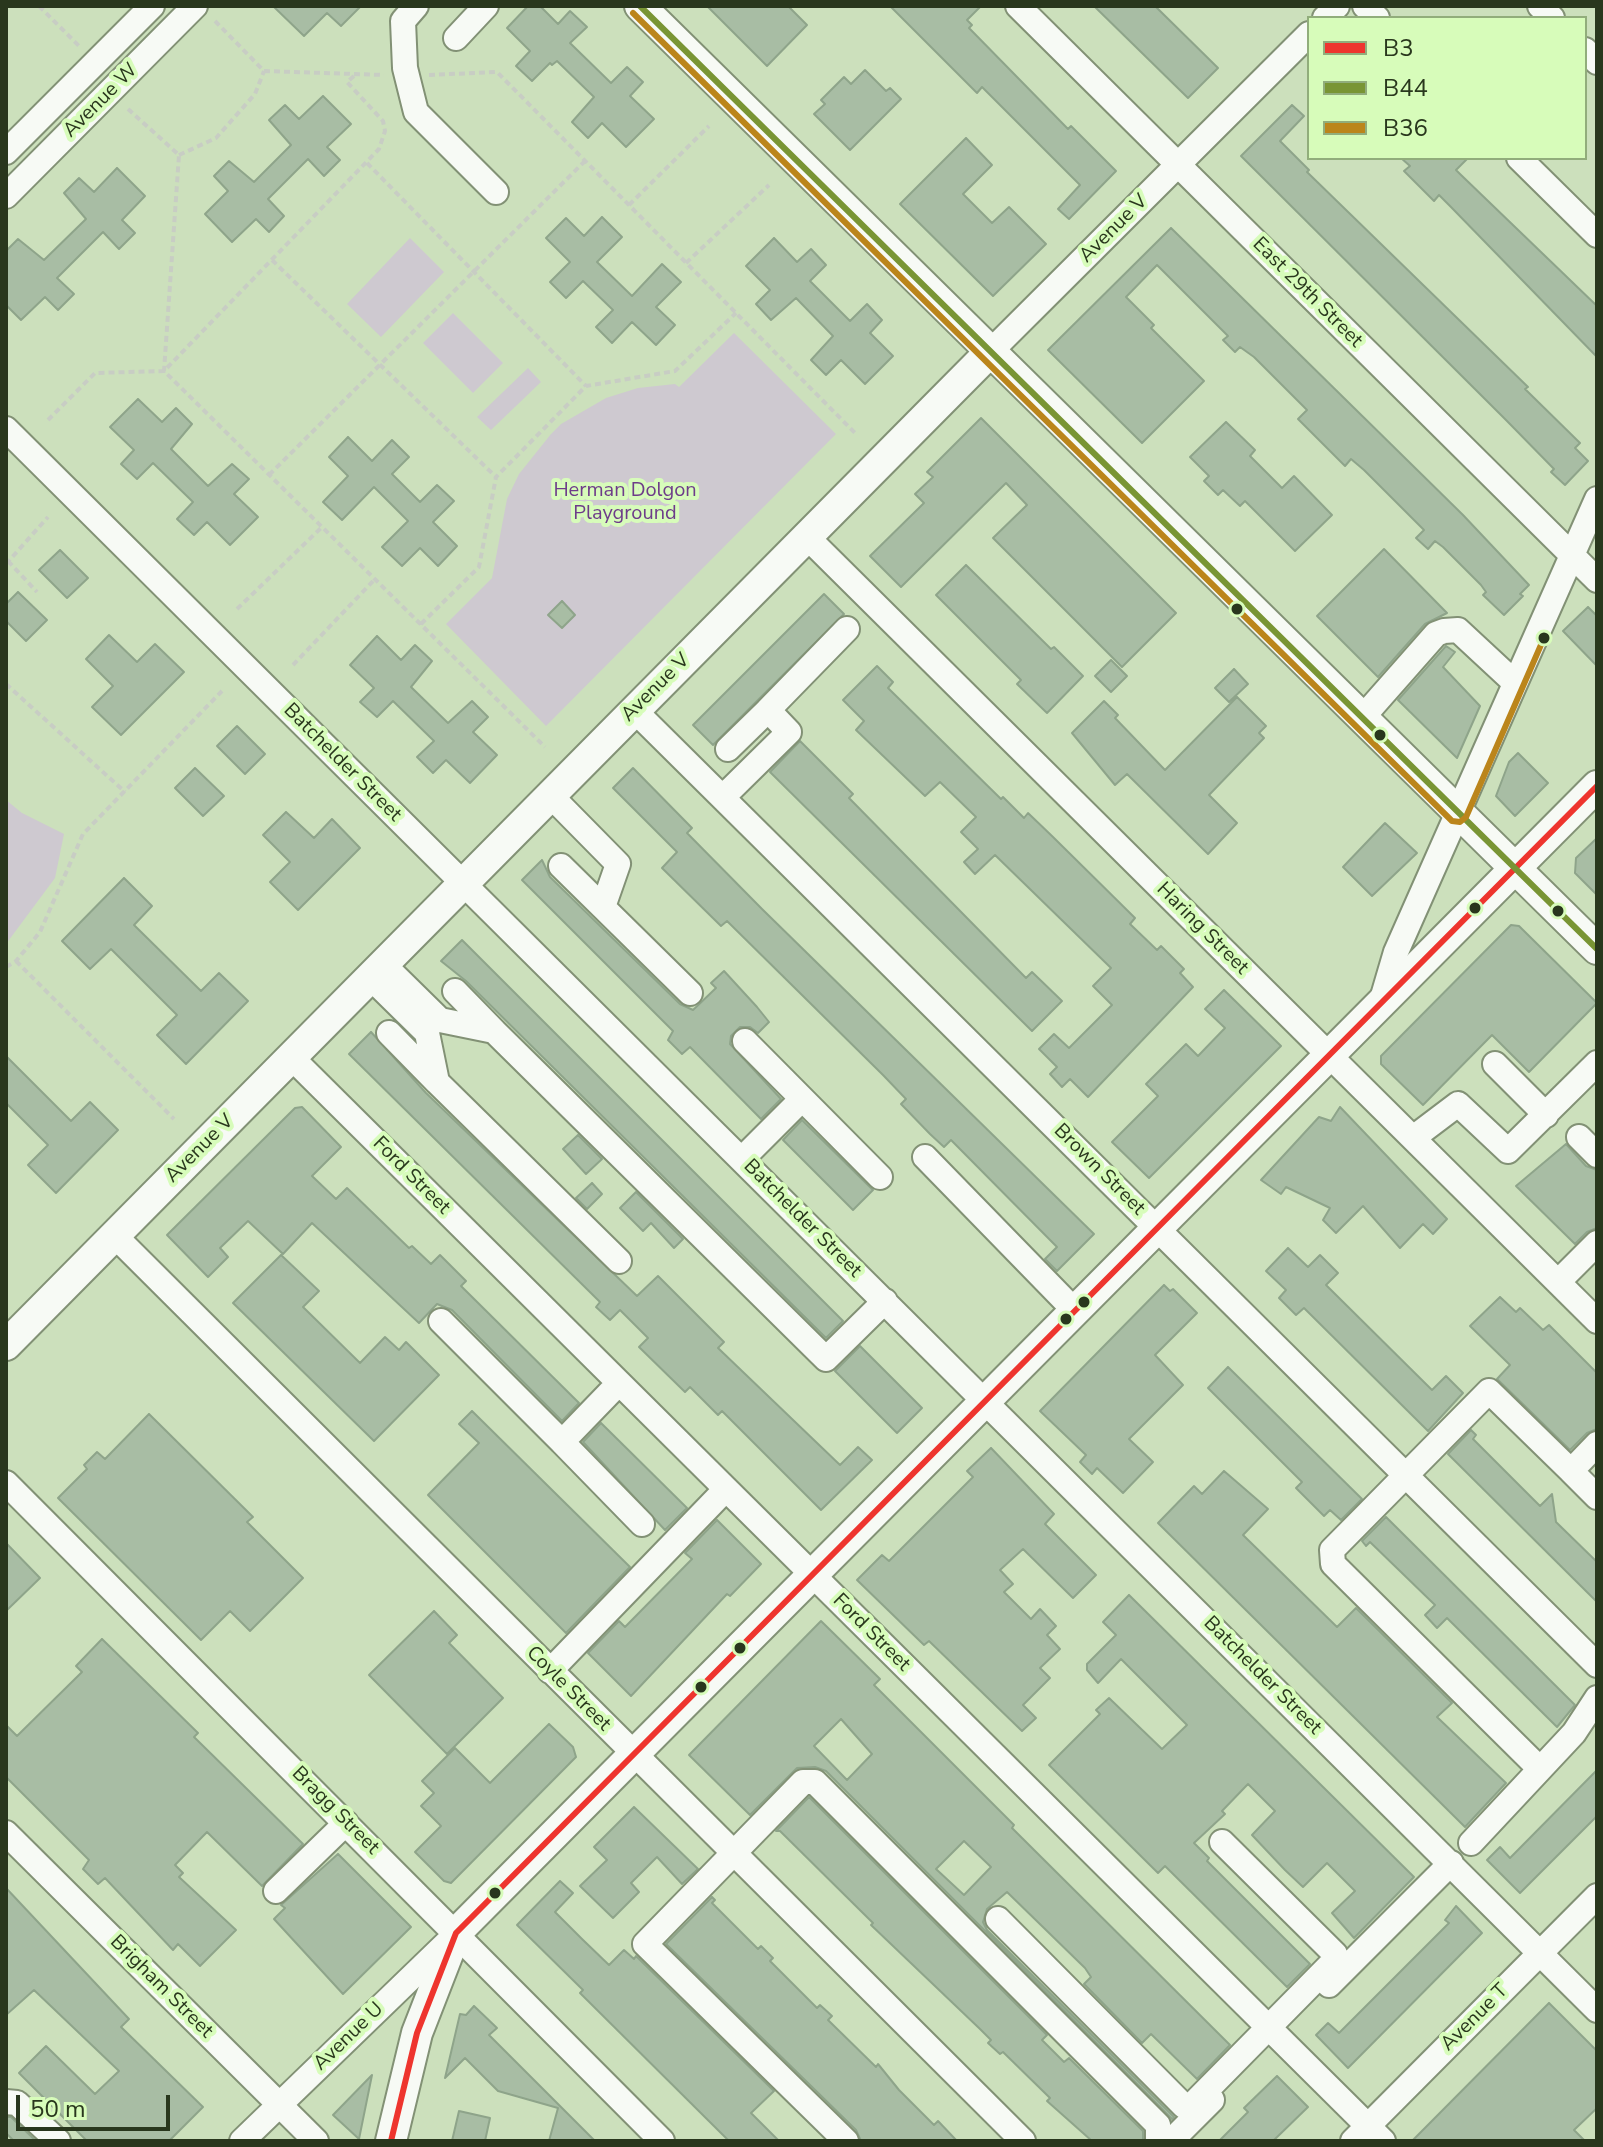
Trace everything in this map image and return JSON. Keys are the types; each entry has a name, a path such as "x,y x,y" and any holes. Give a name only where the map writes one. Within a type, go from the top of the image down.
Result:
{"main road":[{"path":"640,6 1597,949"},
{"name":"Avenue V","path":"6,1345 991,351"},
{"name":"Avenue U","path":"391,2141 417,2033 456,1933 1596,789"}],"street":[{"name":"Avenue W","path":"6,152 152,6"},
{"name":"Avenue W","path":"6,196 195,6"},
{"path":"416,6 403,21 406,76 416,112 496,192"},
{"path":"456,38 486,6"},
{"name":"East 29th Street","path":"1018,6 1597,580"},
{"name":"Avenue V","path":"991,351 1307,36"},
{"path":"1521,160 1597,235"},
{"name":"Batchelder Street","path":"11,445 463,883 1597,2010"},
{"path":"1380,1004 1396,952 1597,499"},
{"name":"Haring Street","path":"806,536 1597,1321"},
{"path":"728,749 847,629"},
{"path":"1362,718 1436,634 1444,631 1458,630 1514,682"},
{"name":"Brown Street","path":"634,710 1597,1665"},
{"path":"723,797 789,732 768,710"},
{"path":"550,795 618,864 603,907"},
{"path":"561,866 690,993"},
{"path":"376,970 440,1020 494,1031"},
{"path":"376,970 427,1033 437,1082"},
{"path":"455,991 826,1359 885,1301"},
{"path":"389,1033 619,1261"},
{"path":"745,1041 880,1177"},
{"name":"Ford Street","path":"291,1057 1272,2032 1368,2136"},
{"path":"1413,1138 1458,1104 1508,1151 1597,1063"},
{"path":"1495,1064 1546,1115"},
{"path":"742,1159 802,1099"},
{"path":"1579,1137 1597,1155"},
{"path":"925,1157 1075,1311"},
{"name":"Coyle Street","path":"114,1235 1023,2141"},
{"path":"1558,1282 1597,1243"},
{"path":"441,1321 642,1524"},
{"path":"562,1442 619,1383"},
{"path":"1540,1769 1333,1564 1332,1550 1489,1391 1597,1497"},
{"path":"1571,1471 1597,1444"},
{"name":"Bragg Street","path":"6,1483 662,2141"},
{"path":"550,1671 726,1489"},
{"path":"1471,1843 1574,1733 1597,1698"},
{"path":"846,2141 645,1944 803,1782 815,1782 1158,2125 1158,2141"},
{"path":"276,1891 346,1823"},
{"name":"Brigham Street","path":"6,1833 316,2141"},
{"path":"1171,2141 1335,1960 1335,1954 1222,1842"},
{"path":"998,1919 1184,2106 1191,2106 1451,1863"},
{"name":"Avenue T","path":"1368,2136 1597,1896"},
{"name":"Avenue U","path":"242,2141 456,1933"},
{"path":"6,2102 17,2103 58,2141"}],"path":[{"path":"39,6 84,51"},
{"path":"215,21 264,71 406,76 497,72 856,434"},
{"path":"179,155 216,138 255,94 264,71"},
{"path":"48,420 95,373 164,371 367,163 379,149 385,131 383,121 347,82 355,75"},
{"path":"128,109 179,155"},
{"path":"629,205 709,126"},
{"path":"179,155 164,371 545,747"},
{"path":"269,475 585,161"},
{"path":"367,163 586,386"},
{"path":"686,263 769,185"},
{"path":"272,260 496,477"},
{"path":"421,624 479,567 496,477 586,386 675,371 736,313"},
{"path":"37,592 7,563 48,517"},
{"path":"237,609 322,527"},
{"path":"293,665 375,579"},
{"path":"6,684 125,792"},
{"path":"6,967 16,961 40,932 83,834 222,691"},
{"path":"16,961 174,1119"}],"green space":[{"path":"410,238 444,272 381,337 347,304"},
{"path":"453,313 503,363 473,393 423,343"},
{"name":"Herman Dolgon Playground","path":"734,333 836,434 546,726 446,624 492,578 507,499 519,474 551,434 561,424 606,398 638,388 675,384 679,387"},
{"path":"528,368 541,382 491,430 477,417"},
{"path":"6,800 22,813 64,834 55,878 6,944"}],"building":[{"path":"273,6 361,6 341,26 327,13 304,36"},
{"path":"528,6 540,6 558,24 570,11 587,27 570,43 611,83 627,67 643,82 630,96 654,119 626,147 602,123 588,138 572,122 594,97 557,61 552,65 550,63 532,81 516,66 530,51 507,28"},
{"path":"707,6 788,6 807,25 767,66"},
{"path":"890,6 981,6 967,20 972,25 969,28 1068,129 1071,126 1116,171 1069,219 1058,209 1080,185 982,87 977,93"},
{"path":"1094,6 1155,6 1218,68 1188,98"},
{"path":"865,70 886,91 890,88 901,99 850,150 814,114 825,104 821,100 844,77 851,84"},
{"path":"323,96 351,124 327,147 340,160 324,176 308,159 268,199 284,216 269,232 256,219 232,242 205,214 228,191 214,176 229,161 254,182 291,145 269,120 285,105 299,119"},
{"path":"1292,105 1304,116 1280,141 1309,170 1307,172 1528,387 1525,389 1580,443 1575,448 1588,461 1565,485 1551,472 1554,469 1506,420 1241,156"},
{"path":"966,138 992,165 963,194 992,223 1009,207 1046,244 993,296 900,204"},
{"path":"1403,160 1466,160 1456,170 1597,306 1597,357 1439,195 1434,201 1404,171 1410,166"},
{"path":"117,168 145,196 122,220 135,233 119,249 103,232 57,278 74,294 58,310 45,297 21,320 6,305 6,251 18,239 44,260 86,219 64,193 79,178 94,192"},
{"path":"602,217 622,237 597,262 632,296 662,264 681,282 656,307 675,325 656,345 632,322 612,343 596,327 613,310 583,281 566,298 550,282 570,262 546,238 566,218 584,236"},
{"path":"1171,228 1463,515 1529,585 1520,594 1523,596 1504,615 1483,595 1486,592 1481,585 1443,547 1435,541 1428,549 1416,538 1424,530 1364,470 1351,459 1345,466 1298,419 1307,410 1254,357 1240,347 1235,352 1223,340 1228,336 1157,265 1126,297 1154,325 1151,328 1204,381 1142,443 1048,350"},
{"path":"774,238 797,262 811,249 826,265 810,281 850,321 867,304 882,320 870,333 893,356 865,384 841,360 826,375 811,360 833,336 796,298 771,320 756,304 770,290 746,266"},
{"path":"138,399 162,422 176,408 192,424 171,449 208,486 232,464 249,479 234,494 258,517 230,545 207,522 194,535 177,519 193,502 153,463 137,479 121,464 134,450 110,427"},
{"path":"981,418 1176,613 1122,667 993,538 1027,505 1006,483 901,587 870,556 924,503 915,494 933,477 927,472"},
{"path":"1226,422 1255,450 1250,456 1282,488 1294,476 1332,515 1295,551 1245,501 1240,506 1223,490 1218,495 1204,481 1209,476 1190,457"},
{"path":"348,437 372,461 392,440 409,457 392,474 420,502 437,485 454,501 433,522 457,546 438,566 420,548 402,566 382,547 408,521 374,487 342,520 323,502 348,476 329,457"},
{"path":"1384,549 1447,613 1425,624 1378,677 1317,616"},
{"path":"60,550 88,578 67,598 39,570"},
{"path":"966,565 1051,649 1054,647 1083,676 1047,713 1017,684 1021,680 936,595"},
{"path":"18,592 47,620 26,641 6,621 6,604"},
{"path":"824,594 844,614 713,745 693,725"},
{"path":"562,601 575,615 562,628 548,615"},
{"path":"1588,607 1597,616 1597,666 1563,631"},
{"path":"109,635 137,662 155,644 184,672 121,735 92,707 113,686 86,659"},
{"path":"377,636 401,660 415,645 432,661 411,687 448,723 472,701 488,717 473,732 497,755 470,783 446,760 433,773 417,757 434,741 393,701 377,717 360,702 374,688 350,665"},
{"path":"1446,646 1455,652 1443,667 1480,706 1457,758 1398,700"},
{"path":"1111,660 1127,676 1111,692 1095,676"},
{"path":"877,666 893,682 888,688 1001,799 1003,797 1024,818 1028,813 1053,837 1135,918 1130,924 1157,950 1161,946 1184,969 1180,973 1193,987 1088,1097 1070,1079 1062,1087 1050,1074 1057,1067 1039,1049 1054,1034 1069,1048 1112,1005 1093,986 1111,968 995,855 975,874 964,862 978,849 961,832 976,817 940,782 925,796 856,730 864,721 843,700"},
{"path":"1234,669 1248,684 1229,702 1215,688"},
{"path":"1237,697 1266,726 1259,733 1264,738 1209,795 1237,823 1208,854 1127,774 1115,785 1072,733 1104,701 1118,715 1115,718 1165,770"},
{"path":"237,726 265,754 245,774 217,746"},
{"path":"800,741 853,794 849,798 1026,978 1032,972 1062,1001 1032,1031 770,772"},
{"path":"1518,753 1548,783 1515,816 1496,796 1509,762"},
{"path":"195,768 224,796 203,816 175,788"},
{"path":"633,768 692,828 687,833 762,909 1094,1234 1057,1271 1045,1259 1057,1247 951,1140 944,1147 930,1134 901,1104 906,1099 727,921 721,926 662,868 677,852 613,788"},
{"path":"286,812 314,838 332,819 360,848 298,910 270,882 290,862 263,835"},
{"path":"1385,823 1417,853 1372,896 1343,867"},
{"path":"1597,838 1597,895 1575,873 1576,858"},
{"path":"542,860 550,877 680,1004 693,1010 716,988 711,983 724,971 757,1007 769,1022 758,1033 750,1027 740,1027 731,1036 730,1044 781,1099 761,1119 690,1047 682,1054 668,1040 673,1031 522,880"},
{"path":"124,878 152,906 134,925 201,991 219,973 248,1001 186,1064 157,1035 177,1015 111,949 90,969 62,941"},
{"path":"1511,925 1519,926 1597,1003 1529,1072 1492,1035 1423,1105 1381,1064 1381,1056"},
{"path":"462,940 843,1321 826,1338 466,981 441,961"},
{"path":"1224,990 1281,1046 1149,1178 1112,1142 1158,1096 1146,1084 1186,1044 1198,1056 1225,1028 1205,1009"},
{"path":"371,1032 426,1093 637,1296 658,1276 724,1342 718,1348 840,1465 858,1447 872,1460 821,1510 722,1411 718,1415 690,1387 685,1392 639,1347 648,1338 620,1310 610,1320 596,1307 600,1302 349,1054"},
{"path":"6,1056 71,1121 90,1102 118,1130 56,1193 28,1165 48,1145 6,1103"},
{"path":"302,1107 341,1147 312,1176 336,1199 347,1188 409,1248 412,1246 431,1264 440,1255 466,1281 461,1286 579,1403 562,1421 452,1310 437,1304 419,1323 312,1223 283,1254 248,1221 220,1248 228,1257 208,1277 167,1235 295,1108"},
{"path":"1340,1107 1447,1219 1433,1234 1423,1224 1400,1248 1363,1206 1336,1233 1323,1220 1330,1208 1286,1187 1281,1194 1261,1180 1319,1117 1331,1121"},
{"path":"802,1120 873,1190 853,1210 783,1140"},
{"path":"578,1135 602,1159 586,1174 563,1149"},
{"path":"1566,1144 1586,1166 1597,1170 1597,1228 1587,1232 1575,1244 1516,1186"},
{"path":"592,1183 602,1194 587,1209 576,1198"},
{"path":"636,1192 683,1239 674,1248 651,1223 643,1231 620,1208"},
{"path":"1288,1248 1308,1267 1320,1255 1338,1273 1326,1285 1432,1390 1446,1376 1463,1393 1428,1431 1304,1308 1296,1315 1279,1298 1286,1290 1266,1271"},
{"path":"281,1255 319,1291 303,1307 360,1363 385,1337 399,1350 406,1342 439,1375 374,1441 233,1303"},
{"path":"1164,1285 1170,1291 1173,1289 1197,1313 1155,1355 1183,1385 1129,1439 1153,1462 1123,1493 1097,1468 1092,1474 1080,1462 1086,1455 1040,1411"},
{"path":"1500,1297 1516,1312 1520,1308 1543,1330 1549,1325 1597,1373 1597,1429 1587,1433 1570,1450 1497,1379 1510,1365 1470,1326"},
{"path":"860,1346 922,1408 897,1433 835,1371"},
{"path":"1228,1367 1362,1499 1341,1520 1330,1510 1324,1516 1296,1488 1302,1482 1208,1388"},
{"path":"472,1411 630,1567 566,1633 428,1495 479,1443 459,1424"},
{"path":"149,1414 253,1517 247,1522 303,1578 250,1631 230,1611 201,1640 58,1498 87,1469 84,1465 97,1452 105,1459"},
{"path":"601,1423 687,1508 665,1530 583,1442"},
{"path":"1471,1430 1476,1435 1473,1439 1540,1506 1552,1494 1556,1522 1597,1562 1597,1602 1448,1454"},
{"path":"991,1448 1054,1514 1045,1524 1096,1575 1073,1598 1023,1549 1000,1570 1013,1584 1004,1592 1031,1619 1040,1609 1056,1626 1047,1635 1060,1649 1040,1668 1050,1678 1023,1705 1036,1718 1022,1731 929,1641 924,1645 857,1580 882,1555 889,1561 973,1477 967,1471"},
{"path":"1224,1471 1268,1509 1243,1535 1337,1627 1356,1608 1452,1703 1437,1717 1506,1783 1465,1827 1158,1523 1194,1486 1202,1494"},
{"path":"1386,1517 1575,1705 1557,1727 1447,1618 1437,1628 1425,1615 1435,1605 1370,1542 1366,1546 1362,1541"},
{"path":"717,1520 761,1564 730,1596 727,1594 631,1696 588,1653 619,1621 625,1627 692,1559 685,1553"},
{"path":"6,1543 40,1578 6,1611"},
{"path":"1129,1595 1414,1877 1354,1938 1332,1913 1355,1891 1327,1863 1303,1887 1285,1870 1252,1835 1275,1811 1248,1784 1222,1811 1225,1814 1194,1843 1209,1858 1207,1861 1310,1964 1287,1987 1165,1866 1158,1873 1049,1765 1100,1714 1096,1710 1109,1698 1162,1749 1187,1725 1121,1659 1098,1683 1087,1670 1087,1664 1116,1635 1103,1622"},
{"path":"434,1611 457,1635 449,1643 503,1698 447,1754 369,1675"},
{"path":"821,1621 880,1679 874,1685 1014,1825 1012,1828 1230,2045 1197,2079 1151,2034 1142,2043 1084,1984 1091,1977 1085,1968 1007,1892 987,1909 983,1922 987,1930 1174,2117 1172,2119 826,1771 815,1767 797,1768 750,1815 689,1755","holes":["841,1719 872,1754 847,1780 814,1746","964,1841 991,1867 964,1895 936,1869"]},
{"path":"102,1639 198,1733 194,1737 303,1844 262,1886 207,1832 175,1865 183,1873 179,1877 236,1930 200,1966 178,1944 173,1950 105,1878 98,1884 83,1869 89,1860 6,1777 6,1725 17,1736 82,1672 76,1666"},
{"path":"549,1724 573,1747 576,1757 451,1883 444,1881 415,1852 441,1826 421,1806 434,1793 422,1781 455,1748 490,1783"},
{"path":"1597,1770 1597,1816 1520,1893 1487,1860 1500,1847 1510,1858"},
{"path":"809,1797 1047,2035 1042,2040 1064,2062 1069,2058 1143,2131 1143,2141 1092,2141 1047,2101 1050,2098 1003,2052 1000,2054 988,2043 991,2040 980,2029 871,1925 873,1923 780,1831 776,1831"},
{"path":"634,1807 698,1869 682,1884 657,1857 631,1883 639,1892 613,1918 580,1886 607,1860 594,1847"},
{"path":"338,1854 411,1927 343,1994 274,1919 285,1908 281,1905"},
{"path":"560,1881 573,1893 555,1912 582,1939 609,1965 624,1950 634,1959 636,1956 774,2091 751,2113 779,2141 729,2141 580,1993 583,1990 517,1925"},
{"path":"6,1888 129,2019 121,2027 203,2107 169,2141 87,2141 19,2073 46,2046 95,2094 119,2071 34,1990 6,2015"},
{"path":"712,1897 715,1900 712,1903 758,1949 761,1946 773,1958 770,1961 817,2008 820,2005 832,2016 828,2020 876,2067 878,2064 934,2125 938,2121 957,2141 861,2141 856,2130 666,1944"},
{"path":"1456,1906 1482,1933 1348,2068 1316,2035 1328,2023 1339,2033 1449,1923 1445,1920"},
{"path":"1549,2003 1597,2051 1597,2108 1574,2130 1585,2141 1412,2141"},
{"path":"474,2006 497,2028 489,2035 595,2141 549,2141 558,2108 498,2091 465,2058 445,2078 460,2014 466,2015"},
{"path":"372,2075 359,2139 333,2115"},
{"path":"1277,2076 1308,2107 1273,2141 1219,2141 1248,2112 1244,2108"},
{"path":"459,2111 490,2118 485,2141 452,2141"},
{"path":"6,2117 11,2117 36,2141 14,2141 6,2133"}],"transit line":[{"name":"B44","path":"640,6 1597,949"},
{"name":"B36","path":"633,13 1452,821 1460,822 1466,817 1544,638"},
{"name":"B3","path":"391,2141 417,2033 456,1933 1597,786"}]}
